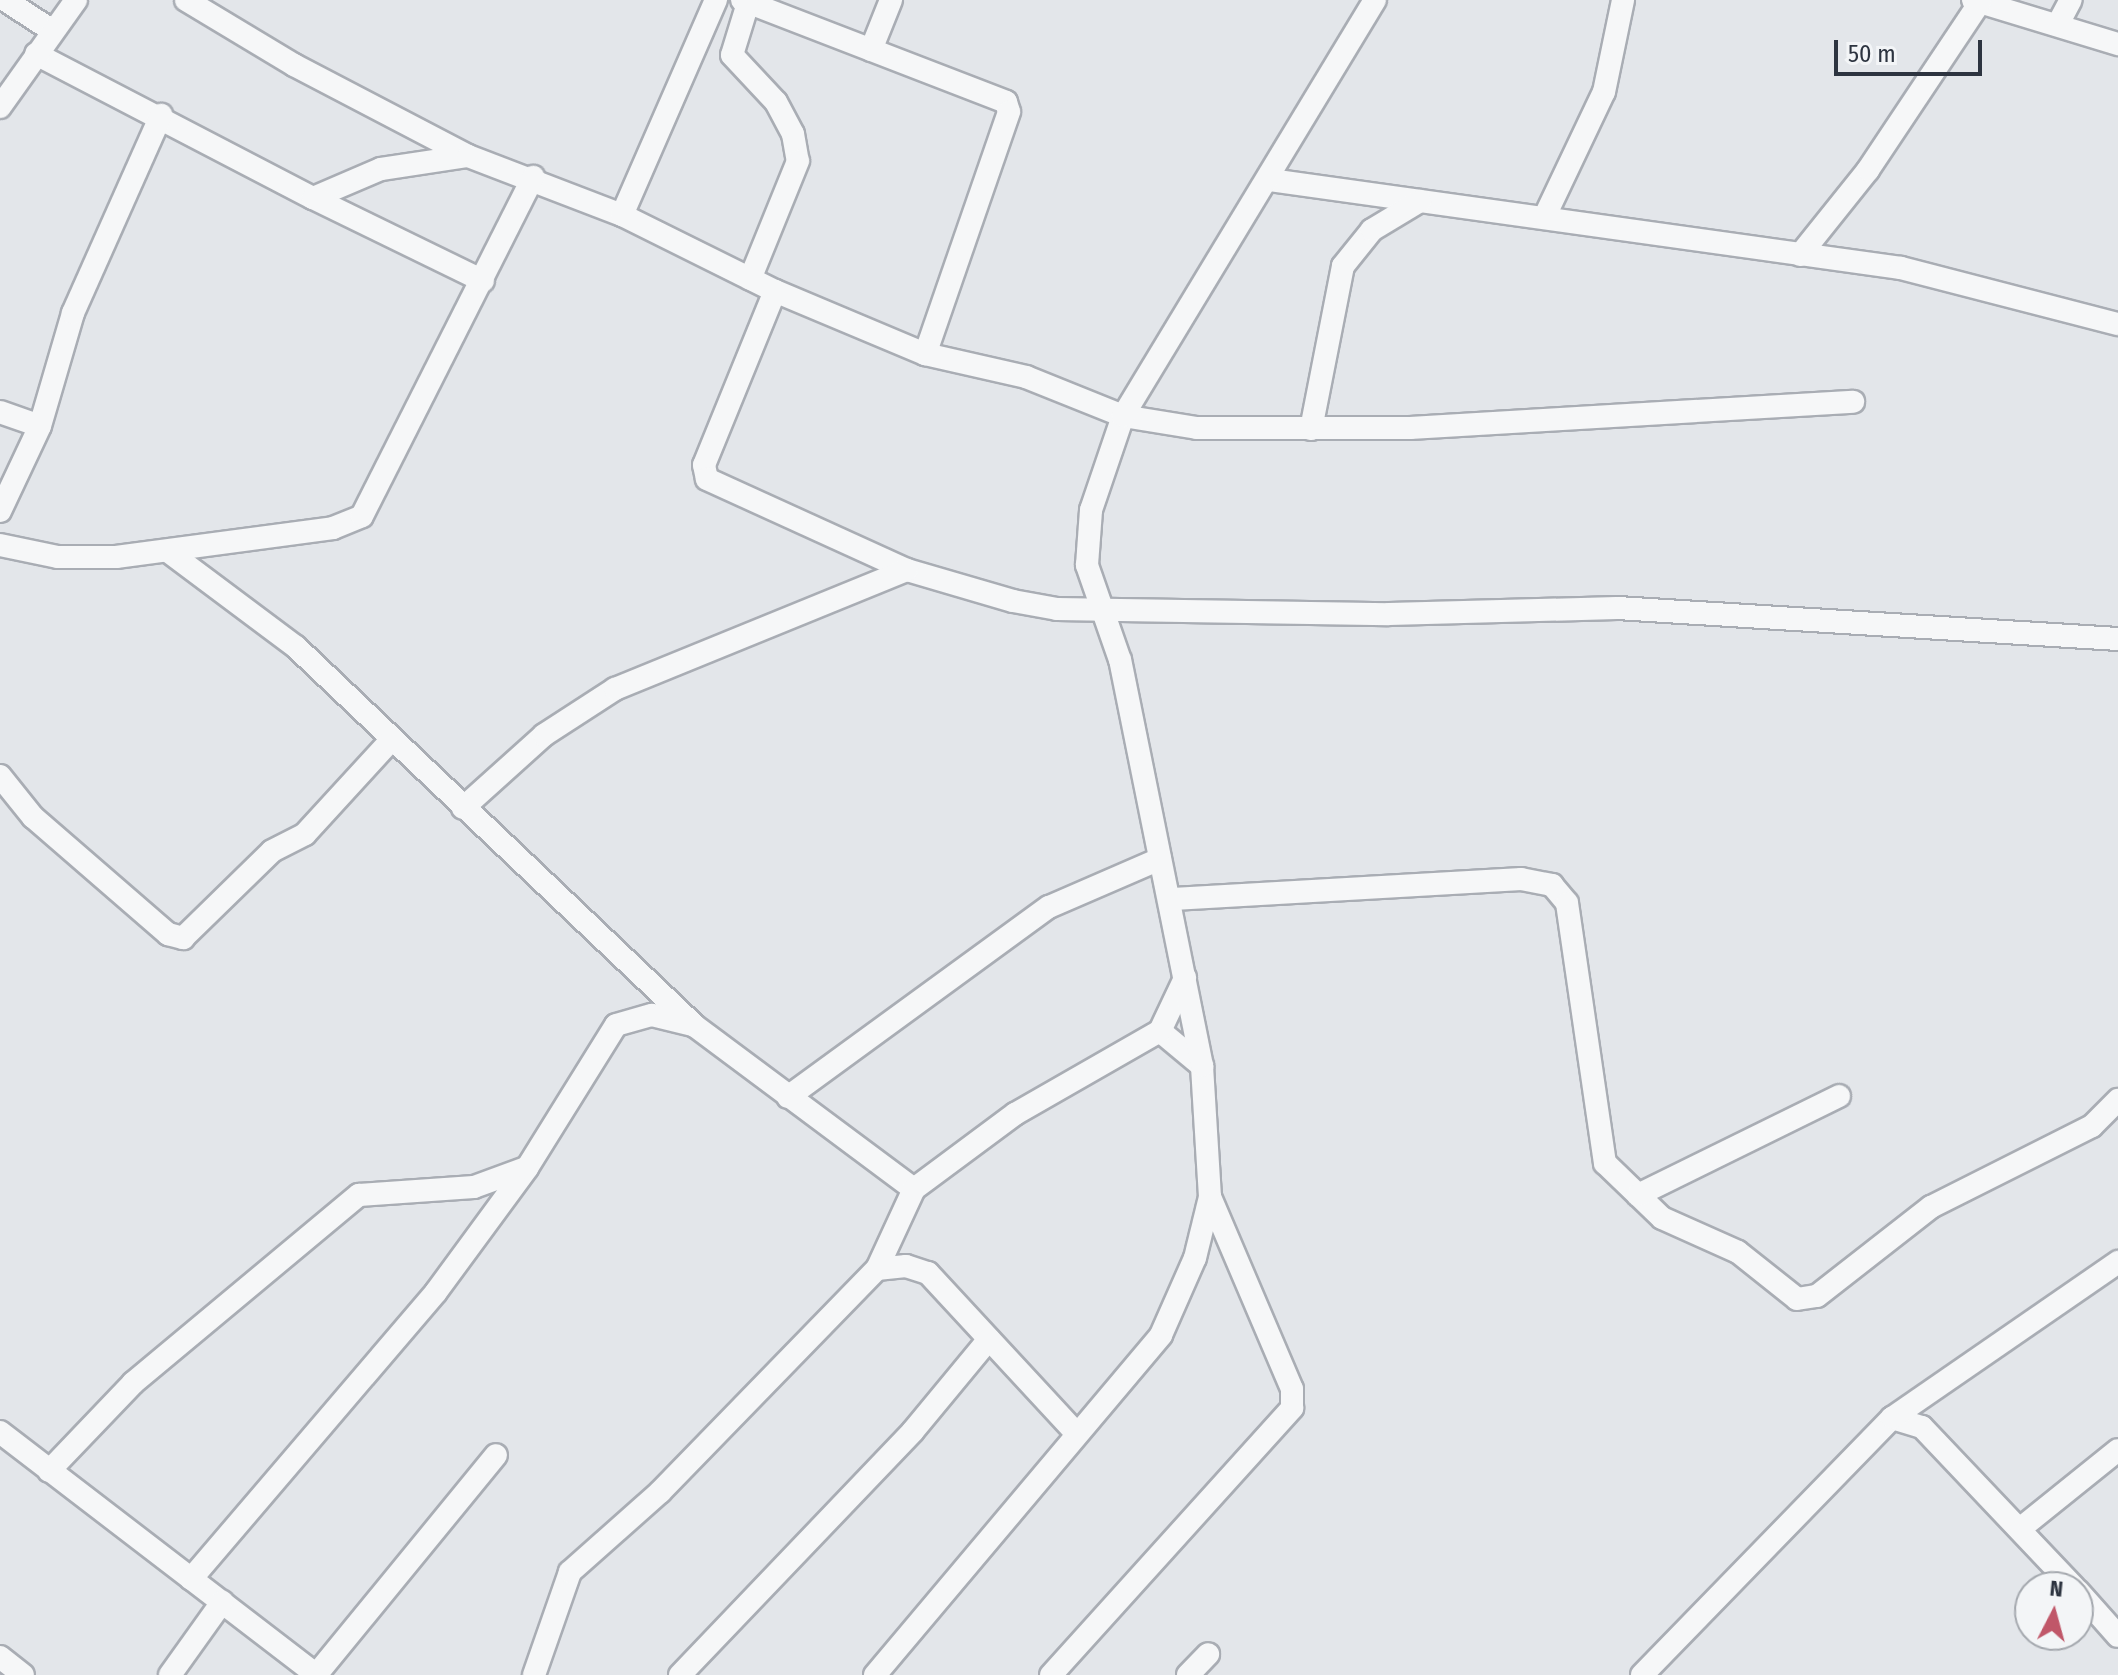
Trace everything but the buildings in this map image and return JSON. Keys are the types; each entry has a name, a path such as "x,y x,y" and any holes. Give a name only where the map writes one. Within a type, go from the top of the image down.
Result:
{"street":[{"path":"5,0 53,31"},
{"path":"0,107 6,86 36,54 76,0"},
{"path":"186,0 294,65 468,156 533,177 622,215 775,291 925,354 1026,377 1123,416 1197,428 1311,429 1853,402"},
{"path":"622,215 716,0"},
{"path":"871,50 891,0"},
{"path":"875,1675 1161,1335 1183,1295 1210,1197 1202,1066 1173,899 1160,859 1120,660 1100,609 1087,541 1123,416 1206,273 1270,180 1375,0"},
{"path":"1545,216 1604,92 1623,0"},
{"path":"2058,24 2071,0"},
{"path":"750,279 798,161 793,134 776,102 732,55 745,1 996,95 1009,112 925,354"},
{"path":"1800,255 1868,170 1976,1 2118,44"},
{"path":"36,54 161,115 313,198 483,281"},
{"path":"0,511 40,426 73,313 161,115"},
{"path":"313,198 381,169 468,156"},
{"path":"0,545 58,557 169,552 333,528 362,516 533,177"},
{"path":"1270,180 1901,268 2118,324"},
{"path":"1311,429 1343,266 1372,230 1420,201"},
{"path":"775,291 703,473 717,487 907,570 1013,601 1100,609 1389,614 1617,608 2118,639"},
{"path":"0,412 40,426"},
{"path":"169,552 296,647 695,1026 914,1189"},
{"path":"463,808 544,735 615,689 907,570"},
{"path":"0,776 33,817 168,934 183,938 272,851 305,834 391,740"},
{"path":"788,1097 1049,907 1160,859"},
{"path":"1173,899 1521,879 1552,885 1567,903 1599,1153 1662,1218 1738,1252 1787,1295 1807,1299 1911,1219 2092,1126 2118,1100"},
{"path":"534,1675 548,1648 563,1585 576,1565 660,1492 877,1269 914,1189 1015,1114 1160,1031 1185,977"},
{"path":"191,1579 436,1292 527,1168 616,1025 652,1015 695,1026"},
{"path":"1160,1031 1202,1066"},
{"path":"1638,1195 1839,1096"},
{"path":"49,1471 133,1383 359,1195 474,1187 527,1168"},
{"path":"1051,1675 1292,1408 1292,1389 1210,1197"},
{"path":"1642,1675 1892,1418 1919,1396 2118,1262"},
{"path":"877,1269 906,1266 928,1273 1076,1433"},
{"path":"680,1675 913,1431 989,1339"},
{"path":"1919,1396 1922,1427"},
{"path":"1892,1418 1922,1427 2060,1571"},
{"path":"1,1433 316,1675 496,1455"},
{"path":"2021,1528 2118,1450"},
{"path":"170,1675 222,1602"},
{"path":"2094,1609 2118,1636"},
{"path":"1188,1675 1208,1654"},
{"path":"0,1657 23,1675"}]}
